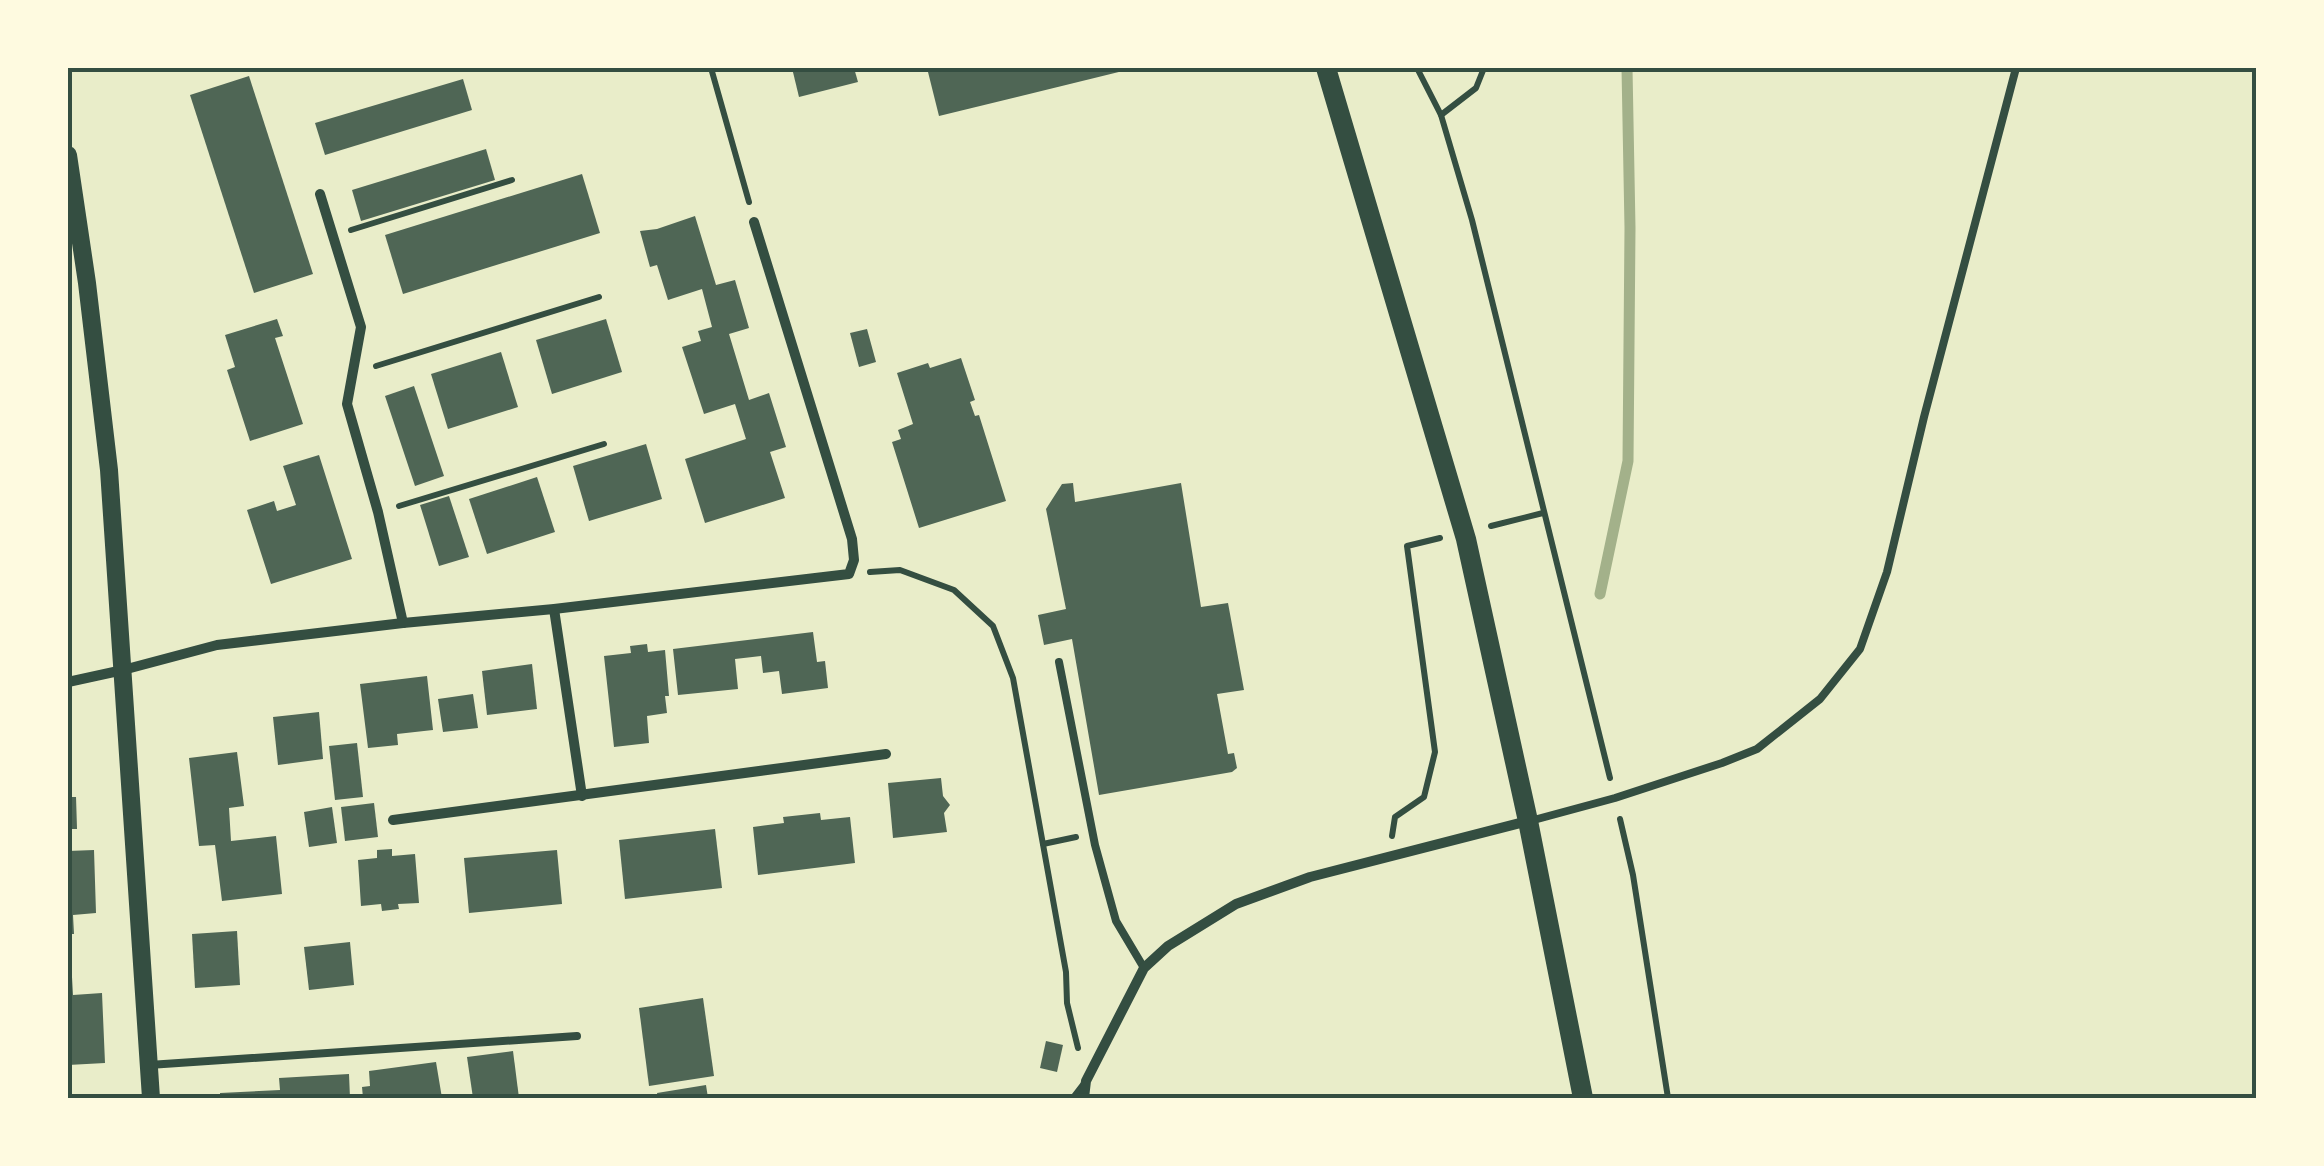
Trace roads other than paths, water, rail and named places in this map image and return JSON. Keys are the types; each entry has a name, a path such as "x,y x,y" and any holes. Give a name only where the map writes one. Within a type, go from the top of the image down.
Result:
{"main road":[{"path":"1326,68 1461,530 1528,821 1583,1098"}],"street":[{"path":"68,155 109,470 151,1098"},
{"path":"320,194 361,327 348,404 403,623"},
{"path":"68,682 217,645 849,574 854,560 852,539 754,222"},
{"path":"554,609 582,796"},
{"path":"394,820 886,754"},
{"path":"1084,1098 1086,1081 1144,968 1168,946 1236,904 1310,877 1528,821"}],"lane":[{"path":"1528,821 1615,798 1757,749 1820,699 1860,649 1887,572 2016,68"},
{"path":"1059,662 1094,846 1116,921 1144,968"},
{"path":"149,1065 577,1036"},
{"path":"1074,1098 1086,1081"}],"waterway":[{"path":"1600,594 1628,461 1627,68"}]}
